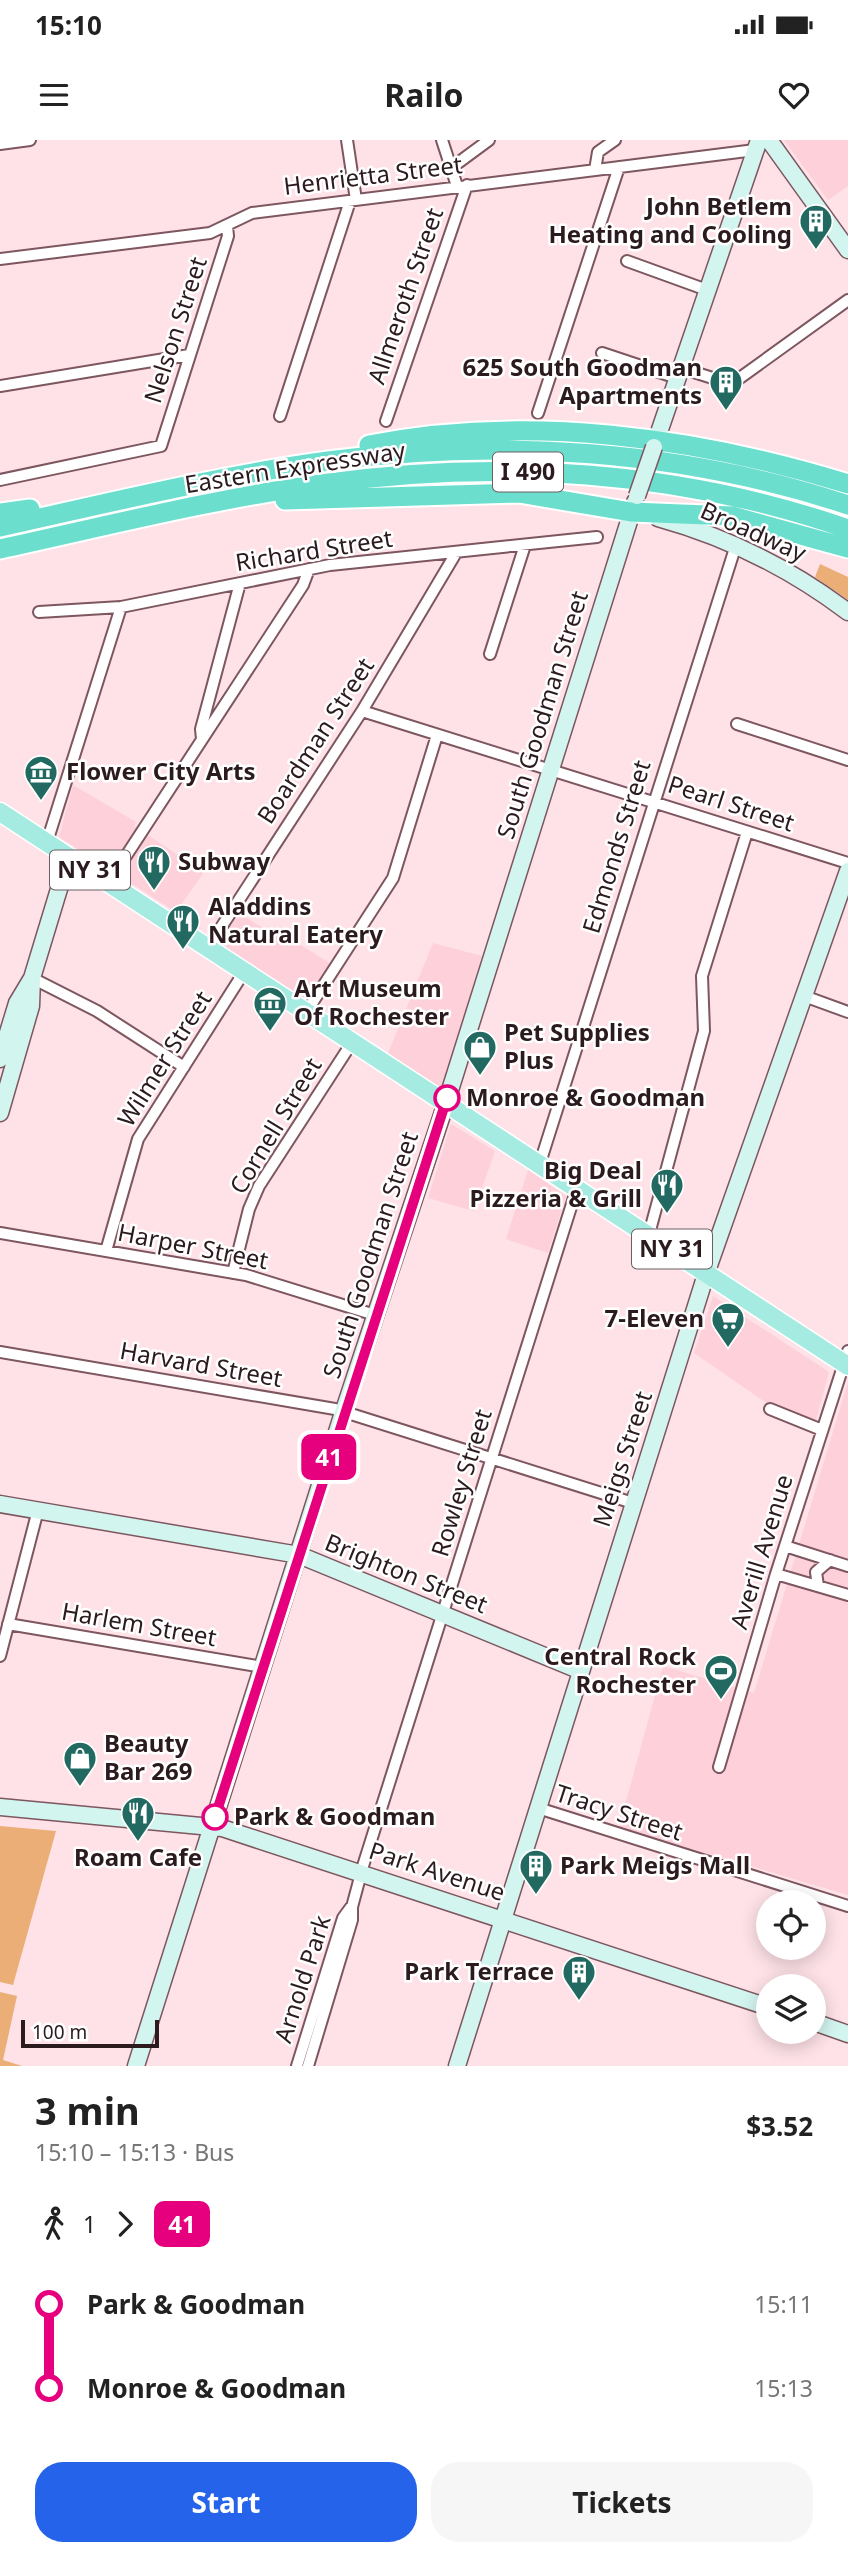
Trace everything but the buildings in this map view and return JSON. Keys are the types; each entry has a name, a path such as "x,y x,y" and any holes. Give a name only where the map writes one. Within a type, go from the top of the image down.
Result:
{"highway":[{"path":"245,474 360,447 454,433 530,432 655,444 742,456 848,484"},
{"name":"Eastern Expressway","path":"0,527 245,474 404,453 555,452 631,458 715,471 848,505"},
{"name":"Eastern Expressway","path":"0,549 204,505 370,478 445,472 530,472 621,479 705,491 787,510 848,529"},
{"path":"204,505 509,492 725,515 786,529 848,548"},
{"path":"0,513 129,499"},
{"path":"0,563 138,519"}],"main road":[{"name":"NY 31","path":"0,812 351,1044 847,1360"}],"street":[{"path":"0,144 30,140"},
{"path":"281,416 353,200 347,140"},
{"path":"442,140 451,168 462,186"},
{"path":"451,168 489,140"},
{"path":"595,170 598,152 615,140"},
{"path":"768,140 848,250"},
{"name":"Henrietta Street","path":"0,259 210,233 252,213 619,167 757,145"},
{"name":"South Goodman Street","path":"136,2066 344,1411 446,1103 634,504 757,145"},
{"path":"538,413 619,167"},
{"name":"Allmeroth Street","path":"386,421 462,186"},
{"name":"Nelson Street","path":"0,480 161,446 228,236 228,226"},
{"path":"627,261 707,290"},
{"path":"602,353 679,373 722,381 737,380 848,300"},
{"path":"0,386 189,355"},
{"name":"Broadway","path":"634,504 736,545 810,583 848,612"},
{"name":"Richard Street","path":"39,612 121,607 309,569 597,537"},
{"path":"490,654 525,545"},
{"name":"Edmonds Street","path":"540,1163 736,545"},
{"name":"Boardman Street","path":"207,949 362,711 456,553"},
{"path":"109,882 296,596 309,569"},
{"path":"202,739 201,729 240,583"},
{"path":"47,842 121,607"},
{"name":"Pearl Street","path":"362,711 848,863"},
{"path":"737,724 848,760"},
{"path":"305,1014 393,878 437,735"},
{"path":"649,1234 704,1031 702,976 747,832"},
{"path":"0,1059 17,1003 32,978 69,856"},
{"name":"Meigs Street","path":"457,2066 707,1271 848,871"},
{"name":"Wilmer Street","path":"106,1251 138,1139 244,972"},
{"path":"32,978 97,1011 184,1067"},
{"path":"0,1112 31,1006 32,978"},
{"path":"804,996 848,1012"},
{"name":"Cornell Street","path":"233,1272 259,1186 351,1044"},
{"name":"Rowley Street","path":"362,1872 577,1188"},
{"name":"Harper Street","path":"0,1233 233,1272 375,1315"},
{"name":"Harvard Street","path":"0,1352 344,1411 633,1503"},
{"name":"Averill Avenue","path":"719,1766 776,1574 847,1360"},
{"path":"770,1409 822,1430"},
{"name":"Brighton Street","path":"0,1504 299,1555 581,1671"},
{"path":"0,1656 38,1510"},
{"path":"785,1546 848,1566"},
{"path":"818,1586 816,1572 830,1560"},
{"path":"776,1574 848,1595"},
{"name":"Harlem Street","path":"8,1624 263,1667"},
{"name":"Park Avenue","path":"0,1807 212,1826 362,1872 756,2003"},
{"name":"Tracy Street","path":"538,1808 848,1906"},
{"name":"Arnold Park","path":"308,2066 352,1920 352,1907 362,1872"},
{"name":"Arnold Park","path":"297,2066 343,1918 352,1907"},
{"path":"826,2026 848,2034"}],"shaded area":[{"path":"784,140 848,140 848,186 828,200"},
{"path":"820,564 848,577 848,600 815,577"},
{"path":"73,785 136,822 134,826 204,872 176,912 59,837"},
{"path":"239,913 279,938 282,933 331,964 306,1000 217,948"},
{"path":"433,943 482,956 441,1090 387,1056"},
{"path":"451,1124 495,1151 474,1211 428,1198"},
{"path":"528,1170 566,1196 548,1253 506,1239"},
{"path":"713,1296 829,1372 815,1424 774,1408 694,1353"},
{"path":"848,1382 848,1895 619,1827 663,1666 754,1693"},
{"path":"0,1826 56,1831 13,1985 0,1982"},
{"path":"0,1992 17,1996 3,2060 22,2066 0,2066"}],"bus line":[{"name":"41","path":"215,1817 341,1419 447,1098"}],"place":[{"name":"John Betlem Heating and Cooling","path":"816,251"},
{"name":"625 South Goodman Apartments","path":"726,412"},
{"name":"Flower City Arts","path":"41,802"},
{"name":"Subway","path":"154,892"},
{"name":"Aladdins Natural Eatery","path":"183,951"},
{"name":"Art Museum Of Rochester","path":"270,1033"},
{"name":"Pet Supplies Plus","path":"480,1077"},
{"name":"Monroe & Goodman","path":"447,1098"},
{"name":"Big Deal Pizzeria & Grill","path":"667,1215"},
{"name":"7-Eleven","path":"728,1349"},
{"name":"Central Rock Rochester","path":"721,1701"},
{"name":"Beauty Bar 269","path":"80,1788"},
{"name":"Park & Goodman","path":"215,1817"},
{"name":"Roam Cafe","path":"138,1843"},
{"name":"Park Meigs Mall","path":"536,1896"},
{"name":"Park Terrace","path":"579,2002"}]}
